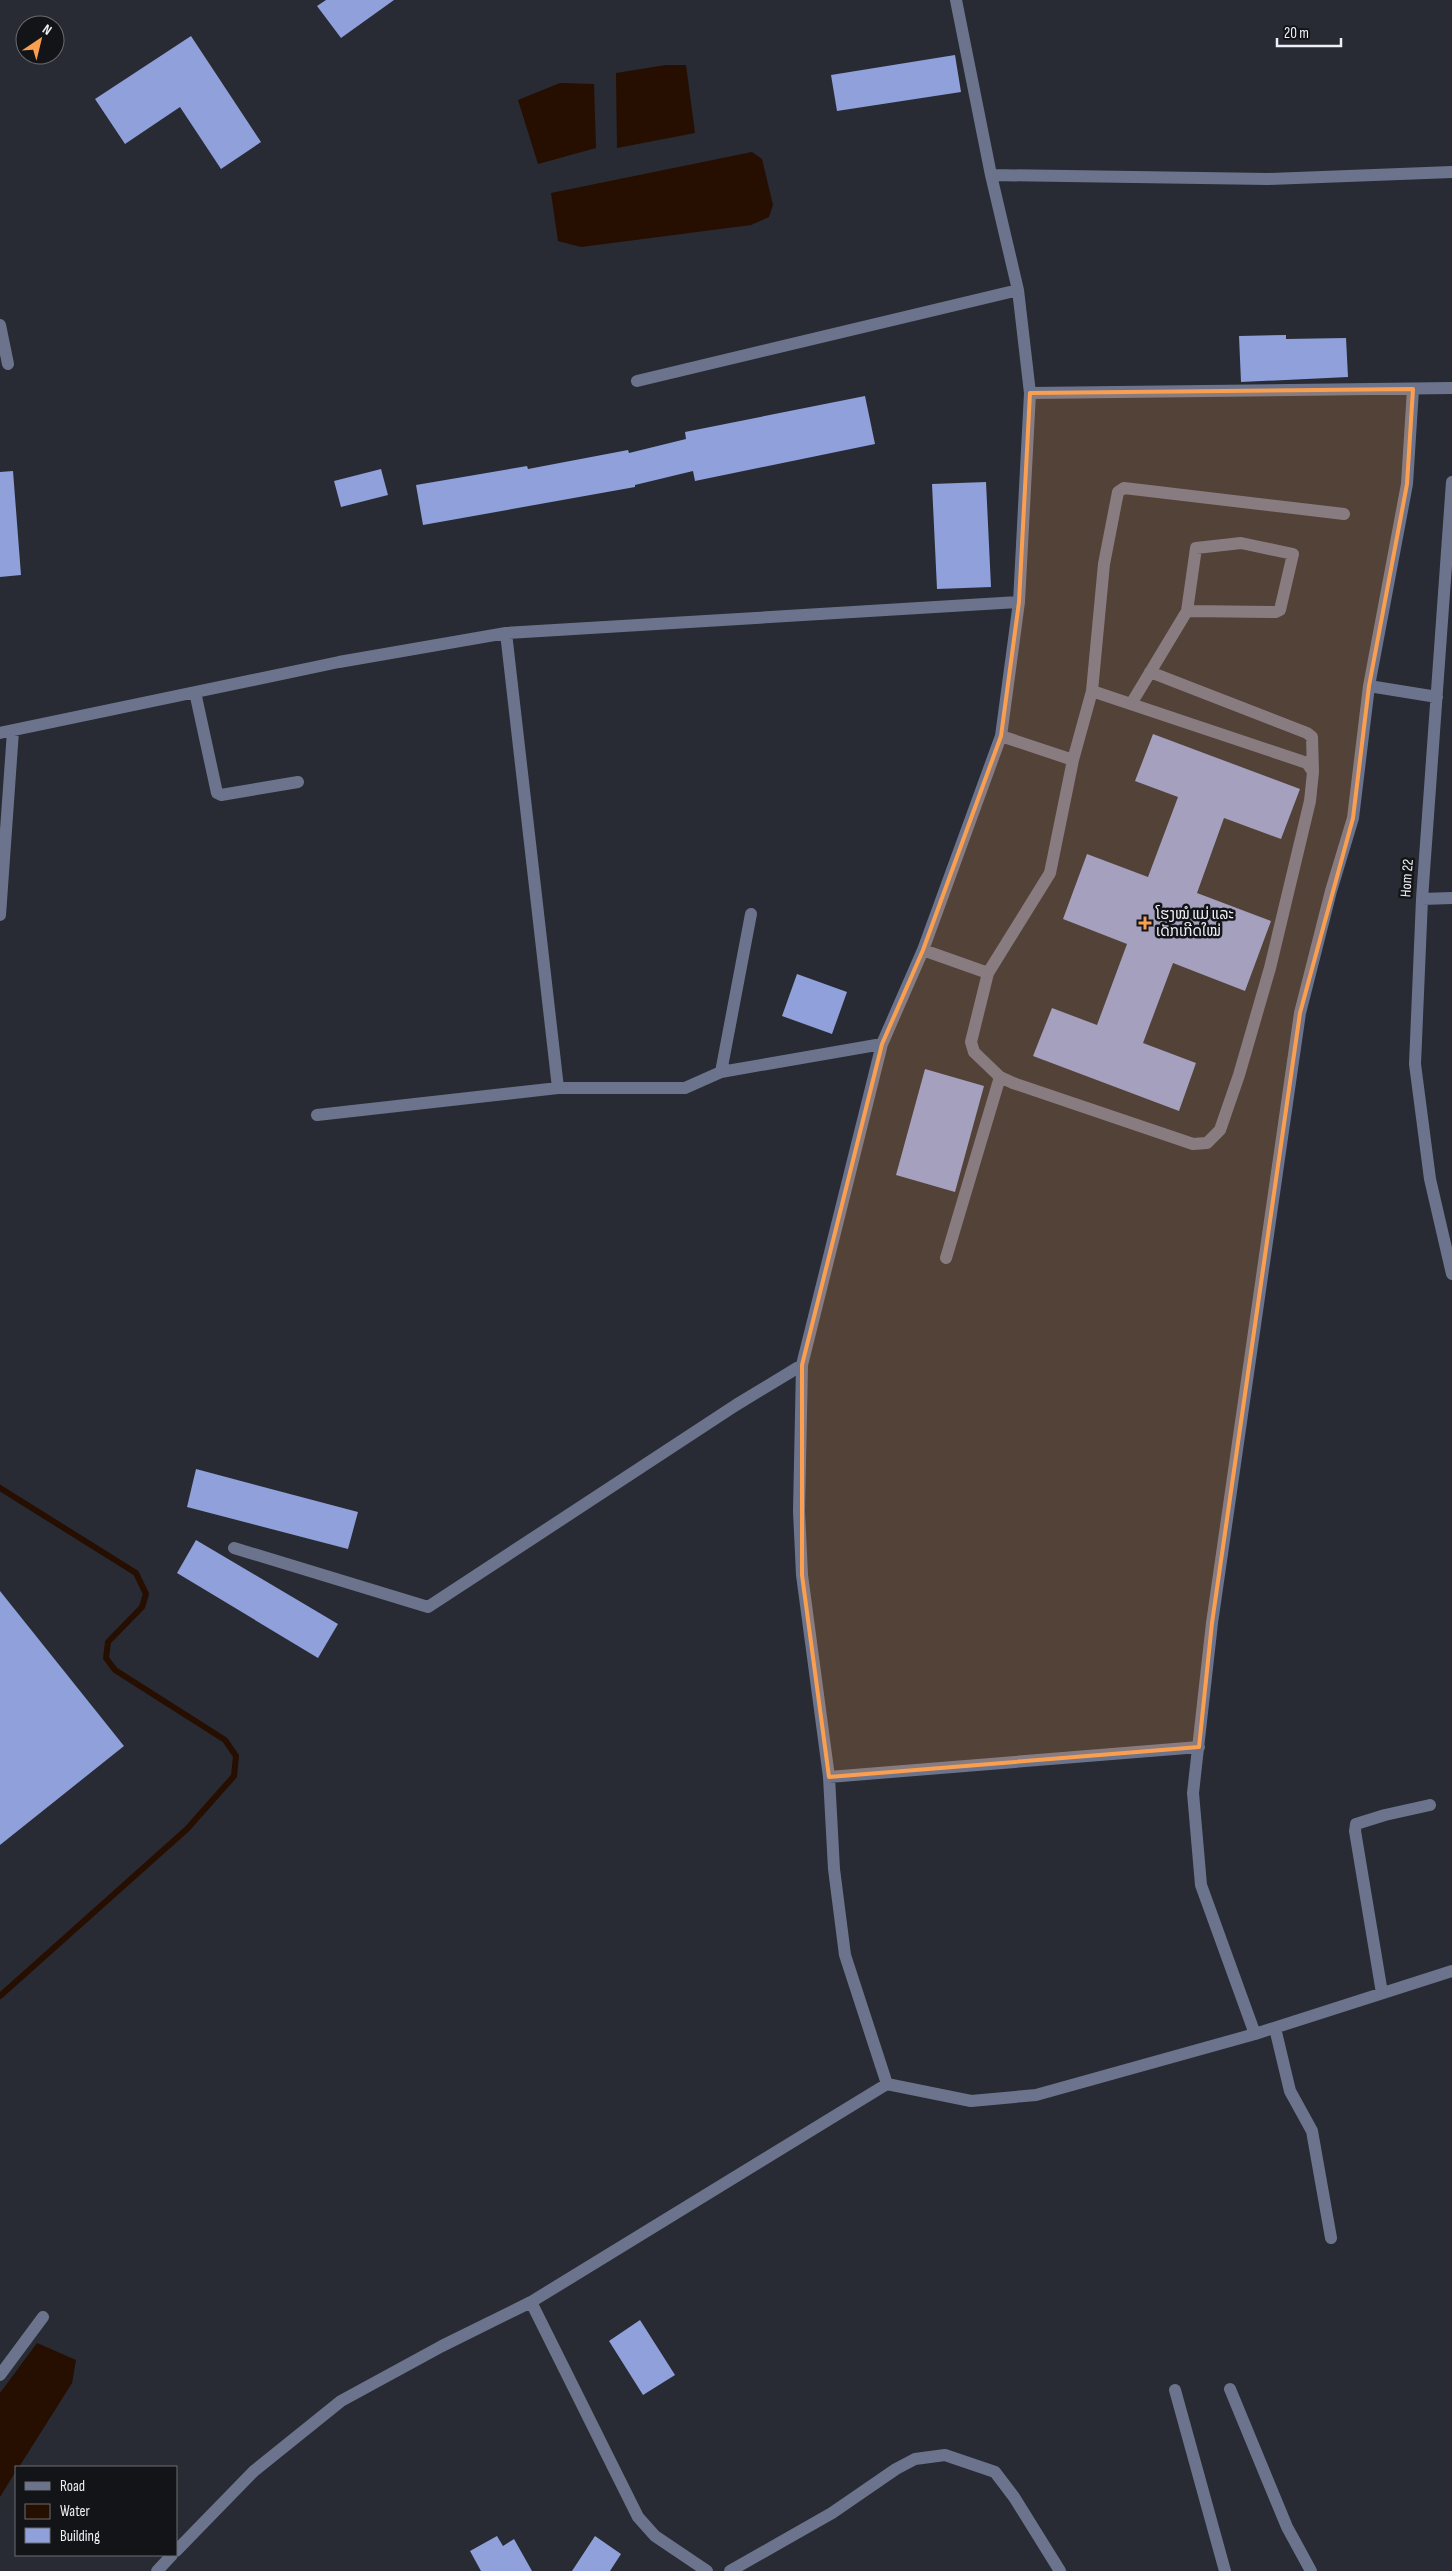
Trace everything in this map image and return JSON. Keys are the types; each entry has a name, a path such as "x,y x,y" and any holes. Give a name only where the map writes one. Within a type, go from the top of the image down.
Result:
{"street":[{"path":"887,2084 845,1955 834,1869 829,1777 802,1576 799,1510 802,1365 882,1044 923,950 1001,736 1019,602 1030,393 1018,290 991,175 956,0"},
{"path":"991,175 1268,179 1452,172"},
{"path":"637,381 1018,290"},
{"path":"0,325 8,364"},
{"path":"1030,393 1413,390 1452,388"},
{"path":"1256,2034 1200,1885 1193,1793 1212,1623 1300,1013 1331,891 1353,818 1368,686 1408,484 1413,390"},
{"name":"Hom 22","path":"1452,482 1422,899 1414,1064 1430,1179 1452,1274"},
{"path":"1150,672 1279,721 1312,737 1313,772 1310,801 1268,977 1239,1075 1220,1130 1207,1143 1193,1144 1000,1077 974,1052 971,1042 988,974 1050,873 1073,760 1092,691 1104,564 1118,492 1124,488 1344,514"},
{"path":"1131,704 1187,610 1196,548 1241,543 1293,554 1280,610 1187,610"},
{"path":"0,733 340,662 506,633 1019,602"},
{"path":"506,633 558,1088"},
{"path":"1368,686 1437,697"},
{"path":"1092,691 1307,763 1313,772"},
{"path":"195,692 217,793 221,795 298,782"},
{"path":"0,916 13,730"},
{"path":"1001,736 1073,760"},
{"path":"1422,899 1452,898"},
{"path":"722,1072 751,914"},
{"path":"923,950 988,974"},
{"path":"317,1115 558,1088 685,1088 722,1072 882,1044"},
{"path":"946,1258 1000,1077"},
{"path":"234,1548 428,1607 736,1405 802,1365"},
{"path":"829,1777 1199,1747"},
{"path":"1382,1993 1355,1831 1356,1824 1385,1815 1430,1805"},
{"path":"178,2549 254,2471 342,2401 442,2346 532,2302 887,2084 971,2101 1036,2095 1256,2034 1452,1970"},
{"path":"1275,2028 1290,2091 1312,2131 1331,2238"},
{"path":"532,2302 638,2517 655,2536 707,2571"},
{"path":"0,2375 43,2317"},
{"path":"1175,2390 1225,2571"},
{"path":"1230,2390 1287,2527 1310,2571"},
{"path":"730,2571 832,2513 896,2469 915,2459 946,2455 995,2472 1014,2497 1060,2571"},
{"path":"157,2571 171,2556"}],"highlighted area":[{"path":"1413,389 1407,484 1369,686 1353,818 1300,1013 1212,1623 1199,1747 829,1777 802,1575 802,1365 882,1044 923,950 1001,736 1019,602 1030,393"}],"water":[{"path":"666,65 686,65 695,133 617,148 616,73"},
{"path":"560,83 594,84 596,148 538,164 518,100"},
{"path":"752,152 762,159 773,205 769,217 751,225 581,247 558,241 551,193"},
{"path":"37,2343 76,2360 72,2383 20,2466 15,2466 15,2473 0,2497 0,2393"}],"building":[{"path":"326,0 394,0 341,38 317,6"},
{"path":"191,36 261,142 221,169 180,107 125,144 95,99"},
{"path":"955,55 961,92 837,111 831,75"},
{"path":"1286,335 1286,339 1346,338 1348,377 1241,382 1239,336"},
{"path":"865,396 875,444 695,481 693,471 635,485 635,487 423,525 416,485 527,466 528,469 628,450 629,453 686,439 685,432"},
{"path":"381,469 388,495 341,507 334,481"},
{"path":"13,471 21,575 0,577 0,472"},
{"path":"986,482 991,587 937,589 932,484"},
{"path":"1153,734 1300,789 1281,839 1224,818 1197,893 1271,921 1245,991 1173,963 1143,1043 1196,1063 1179,1111 1033,1056 1052,1008 1097,1025 1127,944 1063,919 1087,854 1148,877 1178,797 1135,781"},
{"path":"797,974 847,992 832,1034 782,1016"},
{"path":"925,1069 984,1086 955,1192 896,1175"},
{"path":"196,1469 358,1512 348,1549 187,1507"},
{"path":"196,1540 338,1624 318,1658 177,1573"},
{"path":"0,1591 124,1746 0,1845"},
{"path":"640,2320 675,2375 643,2395 609,2341"},
{"path":"497,2536 503,2546 514,2539 532,2571 481,2571 470,2551"},
{"path":"595,2536 621,2554 610,2571 572,2571"}],"waterway":[{"path":"0,1488 136,1573 146,1594 142,1607 108,1642 106,1658 115,1670 225,1740 236,1756 234,1776 187,1829 0,1996"}],"place":[{"name":"ໂຮງໝໍ ແມ່ ແລະ ເດັກເກີດໃໝ່","path":"1145,923"}]}
